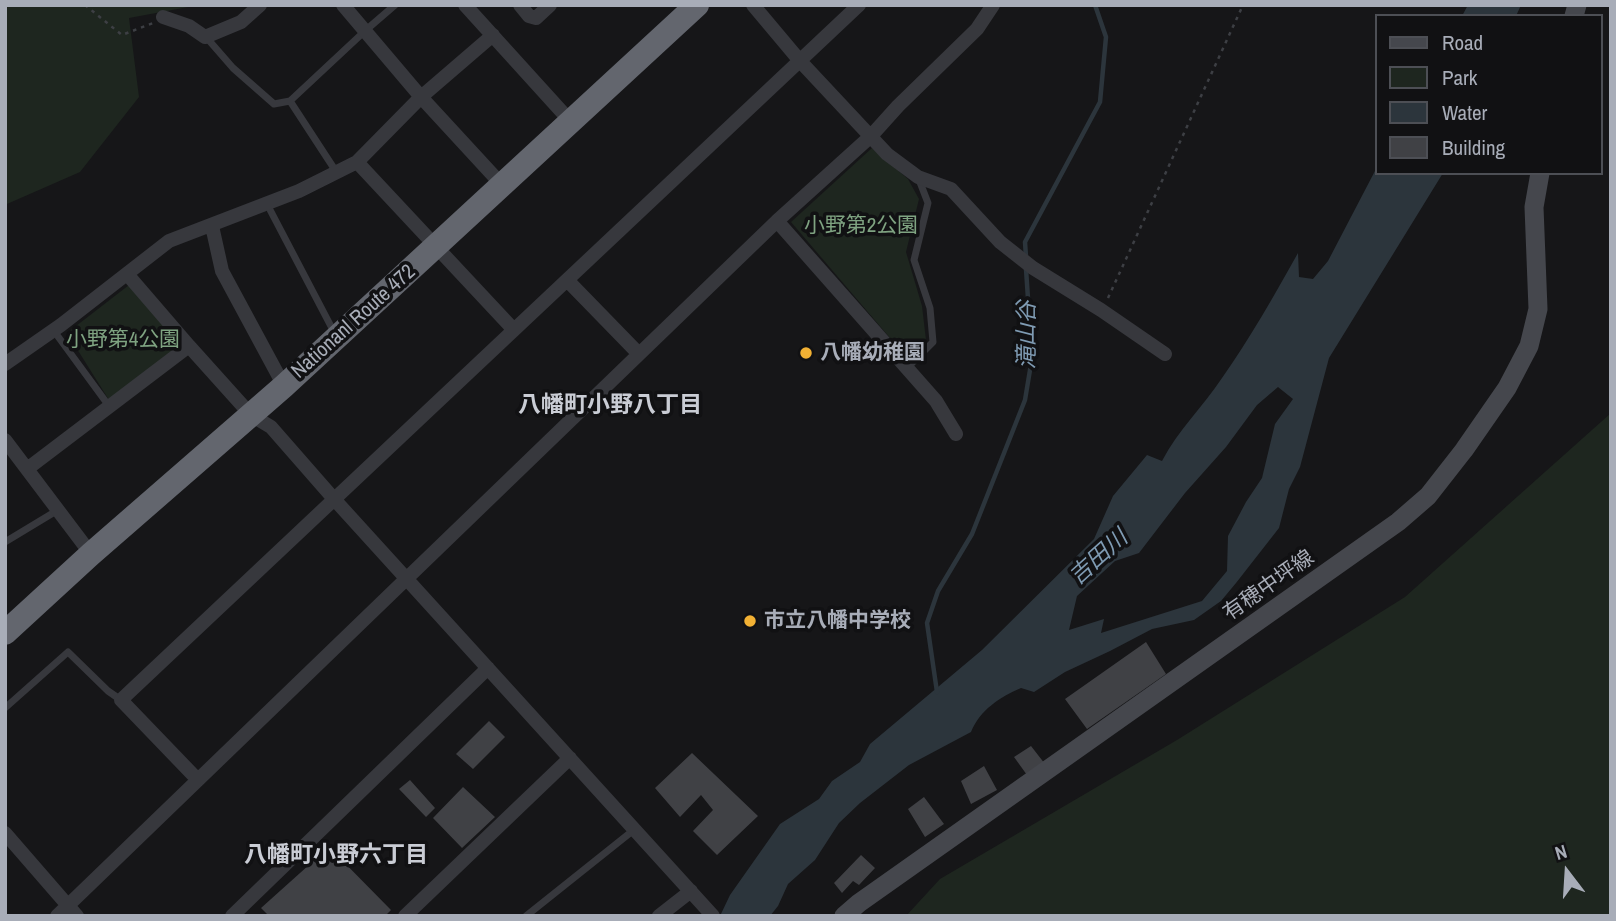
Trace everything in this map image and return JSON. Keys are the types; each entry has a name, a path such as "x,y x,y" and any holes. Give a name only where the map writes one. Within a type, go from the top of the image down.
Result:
{"highway":[{"name":"Nationanl Route 472","path":"5,633 337,338 697,5"}],"main road":[{"name":"有穂中坪線","path":"845,916 859,903 1398,522 1428,496 1507,388 1530,346 1538,309 1534,207 1540,175"}],"street":[{"path":"163,17 189,26 205,37 241,22 260,5"},
{"path":"343,5 421,97 503,186"},
{"path":"465,5 572,123"},
{"path":"520,5 529,16 536,18 550,5"},
{"path":"753,5 800,61 887,154 918,177 951,189 1000,242 1033,268 1165,354"},
{"path":"197,779 121,700 859,5"},
{"path":"57,916 777,221 871,136 898,106 978,29 993,5"},
{"path":"5,363 169,242 267,204 357,162 421,97 493,35"},
{"path":"357,162 513,330"},
{"path":"777,221 936,401 956,434"},
{"path":"212,226 222,271 284,386"},
{"path":"127,274 188,346 251,415 271,427 713,916"},
{"path":"567,280 639,354"},
{"path":"27,469 188,346"},
{"path":"5,440 91,554"},
{"path":"237,914 488,668"},
{"path":"405,916 570,758"},
{"path":"5,833 77,916"},
{"path":"659,916 691,891"}],"lane":[{"path":"205,37 233,68 274,104 290,101 395,5"},
{"path":"290,101 337,173"},
{"path":"907,368 933,342 930,309 914,260 928,203 918,177"},
{"path":"267,204 337,338"},
{"path":"53,330 108,406"},
{"path":"5,542 58,510"},
{"path":"5,708 68,652 121,700"},
{"path":"526,916 635,829"}],"path":[{"path":"85,5 122,35 146,27 163,17"},
{"path":"1101,310 1243,5"}],"green space":[{"path":"5,5 199,5 129,18 139,97 80,172 7,204 5,203"},
{"name":"小野第2公園","path":"872,148 908,179 919,199 906,252 922,306 926,340 908,359 791,222"},
{"name":"小野第4公園","path":"129,285 180,345 109,400 67,333"},
{"path":"1611,413 1611,916 906,916 940,879 1177,740 1405,597"}],"water":[{"path":"1468,5 1521,5 1517,14 1463,14"},
{"name":"吉田川","path":"1374,173 1374,175 1442,175 1329,358 1300,467 1289,489 1279,528 1221,601 1194,620 1152,629 1065,672 1034,692 1021,688 998,700 985,711 971,732 909,765 860,803 839,823 815,860 788,884 770,916 720,916 730,895 780,824 819,799 832,781 860,762 870,744 982,650 1094,539 1113,496 1147,455 1162,461 1175,439 1215,389 1242,348 1298,253 1299,277 1313,279 1328,261","holes":["1278,387 1293,399 1275,424 1262,478 1228,536 1227,571 1202,601 1101,633 1104,619 1069,630 1077,596 1115,561 1139,553 1257,405"]}],"building":[{"path":"1146,642 1166,674 1087,729 1065,699"},
{"path":"489,721 505,737 473,769 456,754"},
{"path":"1031,746 1045,764 1027,775 1014,757"},
{"path":"692,753 758,816 717,855 693,831 713,810 701,795 680,817 655,788"},
{"path":"984,766 997,790 971,804 961,781"},
{"path":"410,780 435,808 426,817 399,789"},
{"path":"463,787 495,817 462,848 433,818"},
{"path":"924,797 944,824 925,837 908,809"},
{"path":"329,847 391,910 385,916 269,916 261,908"},
{"path":"861,855 875,868 859,885 853,881 842,893 834,883"}],"waterway":[{"name":"滝山谷","path":"1026,257 1025,242 1100,102 1106,37 1095,5"},
{"name":"滝山谷","path":"937,692 927,623 938,591 972,534 1025,400 1032,358 1026,269"}],"place":[{"name":"八幡幼稚園","path":"806,353"},
{"name":"市立八幡中学校","path":"750,621"}],"district":[{"name":"八幡町小野八丁目","path":"610,406"},
{"name":"八幡町小野六丁目","path":"336,856"}]}
